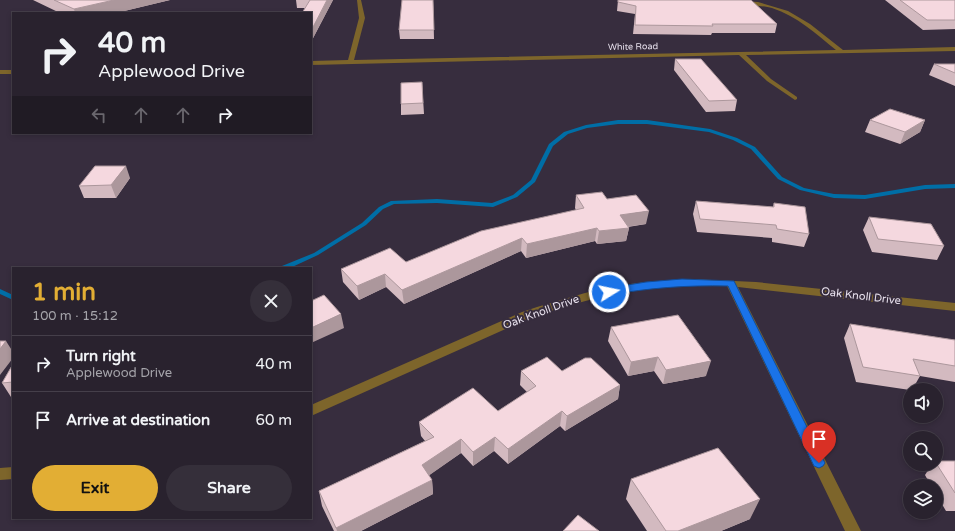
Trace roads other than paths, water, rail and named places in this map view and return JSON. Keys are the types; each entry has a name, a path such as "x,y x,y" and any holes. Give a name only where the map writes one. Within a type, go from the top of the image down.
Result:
{"street":[{"path":"351,62 362,18 359,0"},
{"path":"729,0 758,4 784,11 798,19 841,51"},
{"name":"White Road","path":"312,63 955,49"},
{"path":"740,53 769,80 795,98"},
{"path":"0,72 12,72"},
{"name":"Oak Knoll Drive","path":"312,411 526,315 593,294 646,285 682,282 768,285 955,307"},
{"path":"731,283 853,531"},
{"path":"0,474 12,473"}],"waterway":[{"path":"286,267 316,254 364,224 381,208 393,202 437,201 493,205 515,196 533,181 551,145 566,133 586,127 618,122 647,122 710,131 735,139 753,148 780,178 802,189 834,196 865,197 925,187 955,186"},
{"path":"0,291 12,297"}]}
